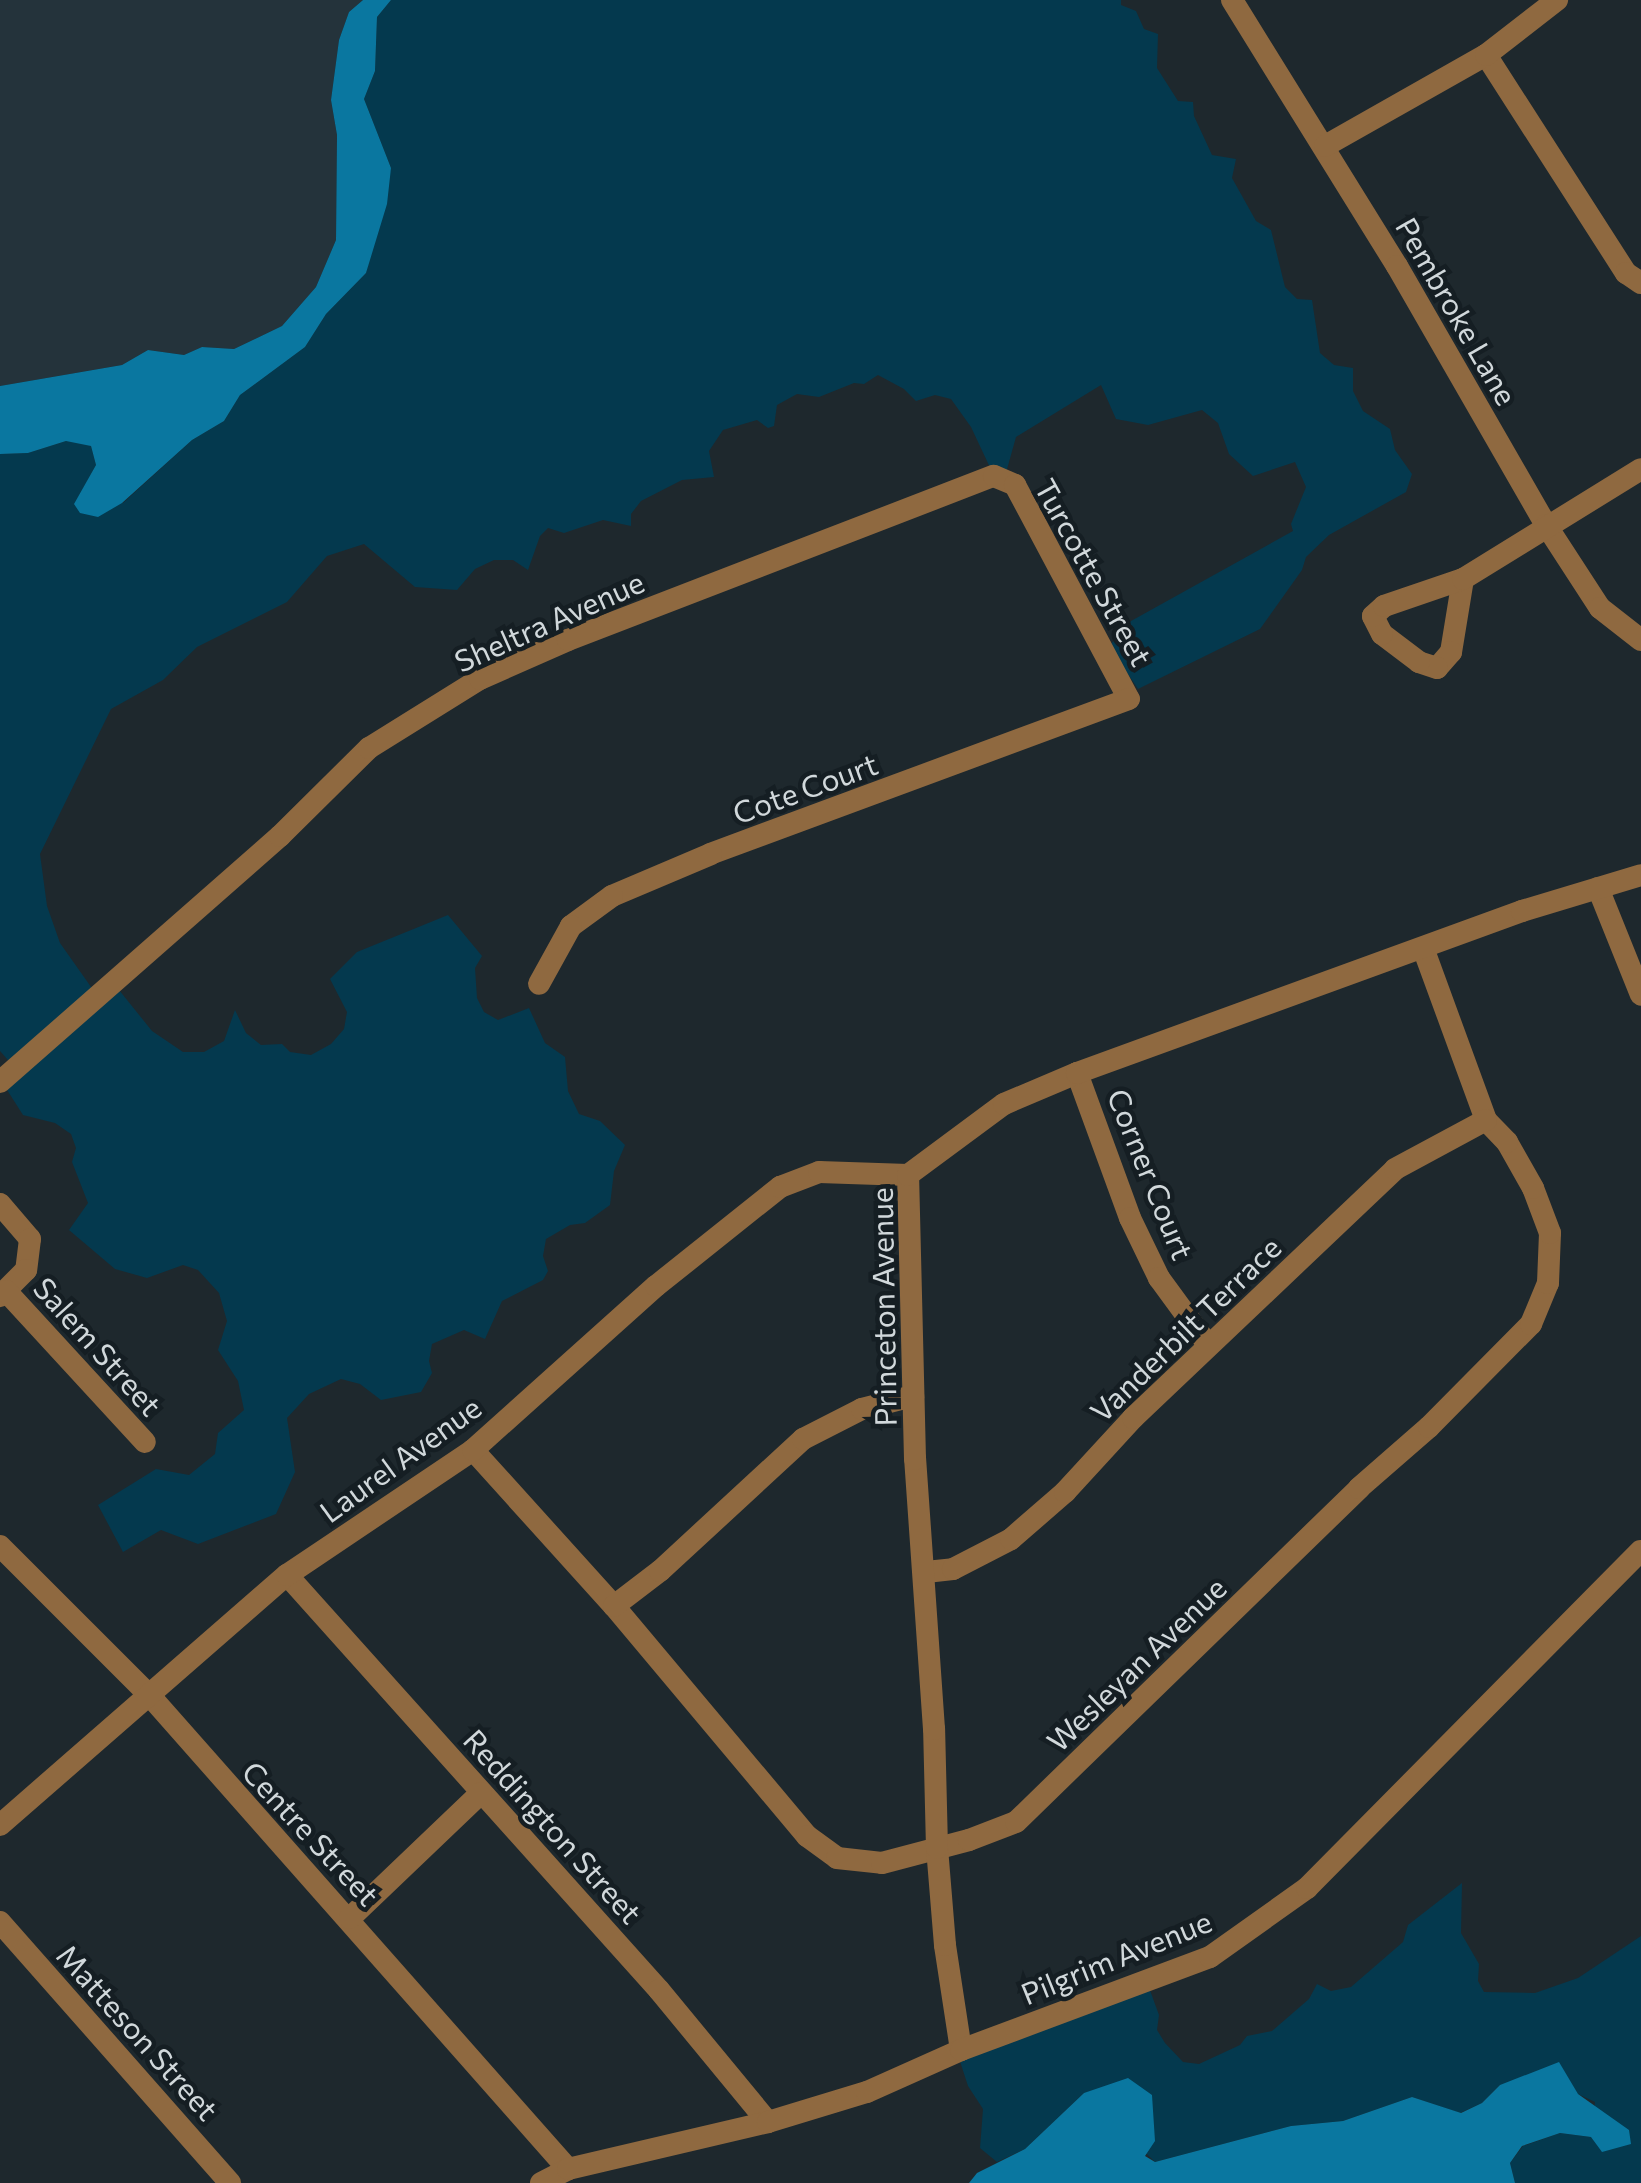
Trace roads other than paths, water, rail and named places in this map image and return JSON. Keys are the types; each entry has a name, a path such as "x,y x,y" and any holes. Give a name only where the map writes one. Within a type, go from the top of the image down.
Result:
{"street":[{"name":"Pembroke Lane","path":"1232,0 1325,146 1546,525 1600,608 1641,640"},
{"path":"1325,146 1486,55 1557,0"},
{"path":"1486,55 1626,274 1641,283"},
{"path":"1463,580 1641,469"},
{"name":"Sheltra Avenue","path":"0,1082 280,836 369,748 480,679 586,633 994,476 1002,480"},
{"name":"Turcotte Street","path":"1002,480 1015,485 1031,512 1129,698"},
{"name":"Cote Court","path":"539,984 571,926 612,896 711,854 1129,698"},
{"name":"Princeton Avenue","path":"961,2050 944,1945 937,1848 926,1572 913,1396 908,1175 1004,1104 1077,1073 1423,948 1641,876"},
{"path":"1598,888 1641,995"},
{"name":"Wesleyan Avenue","path":"473,1450 614,1606 807,1836 837,1858 882,1863 1016,1822 1359,1488 1429,1428 1531,1324 1548,1284 1550,1232 1533,1188 1507,1142 1486,1120 1423,948"},
{"name":"Corner Court","path":"1077,1073 1144,1248 1159,1278 1208,1345"},
{"name":"Vanderbilt Terrace","path":"926,1572 953,1569 1011,1539 1065,1492 1208,1345 1395,1169 1486,1120"},
{"name":"Laurel Avenue","path":"0,1826 287,1575 473,1450 656,1286 780,1186 819,1172 908,1175"},
{"path":"0,1204 30,1239 26,1270 3,1293"},
{"name":"Salem Street","path":"3,1293 145,1442"},
{"path":"614,1606 660,1571 802,1440 862,1409 913,1396"},
{"name":"Centre Street","path":"0,1546 150,1697 251,1815 350,1918 568,2169"},
{"name":"Pilgrim Avenue","path":"541,2183 568,2169 768,2122 867,2092 961,2050 1210,1957 1308,1888 1641,1551"},
{"name":"Reddington Street","path":"287,1575 694,2030 768,2122"},
{"path":"350,1918 481,1793"},
{"name":"Matteson Street","path":"0,1922 230,2183"}],"water":[{"path":"363,0 391,0 377,17 375,71 364,99 391,168 387,204 366,273 326,314 305,347 240,395 224,421 192,440 122,503 98,517 80,513 74,504 96,465 91,446 66,441 28,453 0,454 0,386 122,365 148,350 184,355 202,347 234,349 282,326 316,287 336,240 337,135 331,100 339,40 349,12"},
{"path":"1559,2062 1578,2094 1629,2130 1631,2144 1602,2152 1591,2137 1560,2133 1522,2146 1510,2163 1515,2183 969,2183 977,2173 1025,2149 1084,2093 1128,2078 1152,2095 1155,2141 1145,2156 1155,2162 1291,2126 1343,2121 1412,2097 1461,2113 1482,2103 1500,2085"}]}
